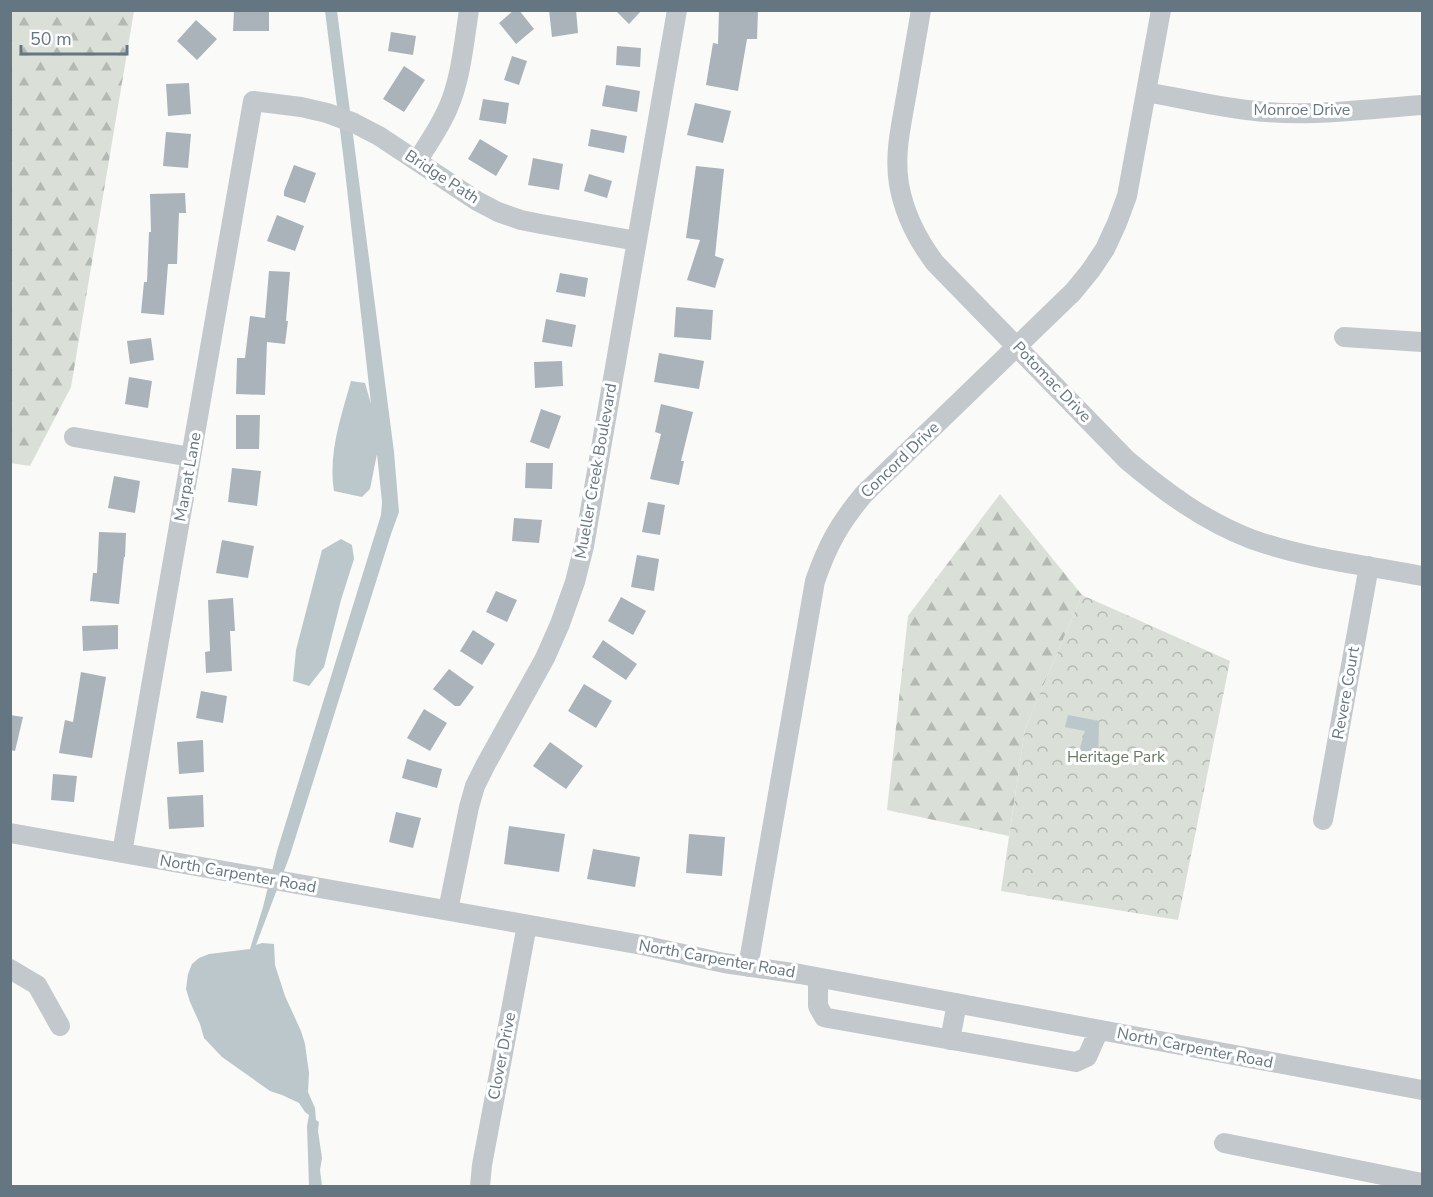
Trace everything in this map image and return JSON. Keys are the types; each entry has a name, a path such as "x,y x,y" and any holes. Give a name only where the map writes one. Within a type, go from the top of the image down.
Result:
{"street":[{"path":"417,161 449,107 456,85 469,10"},
{"name":"Mueller Creek Boulevard","path":"448,910 475,786 545,658 575,582 584,546 677,10"},
{"name":"Potomac Drive","path":"921,10 899,134 897,158 899,183 911,226 935,263 1127,460 1156,485 1188,507 1222,526 1288,550 1422,576"},
{"name":"Concord Drive","path":"748,967 815,581 824,555 848,512 864,494 1073,292 1105,249 1127,195 1161,10"},
{"name":"Monroe Drive","path":"1146,92 1247,111 1325,112 1422,105"},
{"name":"Bridge Path","path":"253,101 301,107 345,120 379,136 477,201 498,212 521,220 637,242"},
{"name":"Marpat Lane","path":"122,853 253,101"},
{"path":"1344,337 1422,342"},
{"path":"74,437 191,457"},
{"name":"Revere Court","path":"1323,820 1369,566"},
{"name":"North Carpenter Road","path":"10,833 642,945 748,967 957,1003 1422,1090"},
{"name":"Clover Drive","path":"480,1186 527,925"},
{"path":"10,969 38,985 60,1026"},
{"path":"818,978 818,1006 824,1017 1076,1062 1087,1057 1098,1030"},
{"path":"950,1040 957,1003"},
{"path":"1224,1143 1422,1183"}],"green space":[{"path":"10,11 134,11 71,387 30,466 10,463"},
{"path":"1000,494 1082,595 1025,729 1009,836 887,810 908,616"},
{"name":"Heritage Park","path":"1082,595 1230,661 1178,920 1001,891 1025,729"}],"shaded area":[{"path":"325,11 337,11 394,452 399,512 290,855 256,945 274,944 275,965 305,1044 309,1073 308,1092 315,1108 316,1120 319,1122 322,1158 320,1170 322,1186 309,1186 307,1126 309,1115 299,1103 270,1091 222,1057 204,1038 186,989 192,964 199,958 209,954 250,949 277,851 381,515 382,502 377,454 370,489 362,497 334,491 334,449 351,381 365,383 371,404"},
{"path":"341,539 352,545 354,559 324,667 309,686 293,681 296,650 322,550"},
{"path":"1068,715 1099,721 1098,762 1077,758 1085,731 1065,727"}],"building":[{"path":"234,10 269,11 269,31 233,31"},
{"path":"514,10 519,10 534,29 516,44 499,23"},
{"path":"549,10 576,10 578,33 552,37"},
{"path":"615,10 642,10 629,24"},
{"path":"719,10 758,10 757,39 747,39 738,91 706,85 713,43 718,44"},
{"path":"196,20 217,39 197,60 177,41"},
{"path":"391,32 416,36 413,55 388,51"},
{"path":"617,46 641,48 640,67 616,65"},
{"path":"512,56 527,61 519,85 504,80"},
{"path":"404,66 425,80 404,112 383,99"},
{"path":"189,83 191,114 168,116 166,84"},
{"path":"606,85 640,91 637,112 602,106"},
{"path":"483,99 509,103 506,124 479,120"},
{"path":"695,103 731,111 723,143 687,135"},
{"path":"591,129 627,136 624,153 588,146"},
{"path":"166,132 191,134 188,168 163,166"},
{"path":"480,139 508,156 496,176 468,159"},
{"path":"533,158 563,164 559,190 528,185"},
{"path":"294,165 316,173 305,203 284,196"},
{"path":"696,166 724,169 715,256 724,259 715,288 687,280 700,240 686,238"},
{"path":"589,174 612,181 607,198 584,191"},
{"path":"185,193 186,213 179,213 177,264 168,264 164,315 141,313 144,282 147,282 149,232 151,232 150,194"},
{"path":"277,215 304,226 295,251 267,241"},
{"path":"269,271 290,272 285,344 267,342 265,395 236,394 237,358 245,358 250,316 265,318"},
{"path":"560,273 588,278 585,297 556,292"},
{"path":"676,307 713,310 711,340 674,337"},
{"path":"546,319 576,325 572,347 542,342"},
{"path":"151,338 154,360 130,364 127,341"},
{"path":"659,353 704,361 699,389 654,382"},
{"path":"562,361 563,386 535,388 534,362"},
{"path":"129,377 152,381 148,408 125,404"},
{"path":"661,404 693,412 681,461 684,461 679,485 650,479 661,434 655,432"},
{"path":"541,409 561,416 549,449 530,442"},
{"path":"236,415 260,415 259,449 236,449"},
{"path":"526,463 553,463 552,489 525,488"},
{"path":"232,468 261,471 257,506 228,502"},
{"path":"114,476 140,481 135,513 108,508"},
{"path":"648,502 665,505 660,535 642,532"},
{"path":"514,518 542,520 539,543 512,541"},
{"path":"99,532 126,533 119,604 90,601 93,573 97,573"},
{"path":"222,540 254,546 248,578 216,573"},
{"path":"637,555 659,559 654,591 631,587"},
{"path":"496,591 517,600 507,622 486,612"},
{"path":"621,597 646,611 633,635 608,621"},
{"path":"233,598 235,631 230,631 232,671 206,673 205,652 210,651 208,600"},
{"path":"118,625 118,649 83,651 82,626"},
{"path":"473,630 495,644 482,665 460,651"},
{"path":"603,640 637,664 626,680 592,657"},
{"path":"449,669 474,687 460,706 455,706 433,689"},
{"path":"81,672 106,677 92,758 59,753 65,720 73,722"},
{"path":"584,684 612,701 596,728 568,711"},
{"path":"201,691 227,696 223,723 196,718"},
{"path":"424,709 447,723 430,751 407,738"},
{"path":"10,715 23,717 15,751 10,750"},
{"path":"203,740 204,772 179,774 177,742"},
{"path":"550,742 583,766 566,789 533,766"},
{"path":"407,759 442,769 437,788 402,778"},
{"path":"53,774 77,776 74,802 51,800"},
{"path":"203,795 204,827 169,829 167,797"},
{"path":"396,812 421,818 413,848 389,842"},
{"path":"509,826 565,834 559,872 504,864"},
{"path":"689,834 725,837 722,876 686,873"},
{"path":"593,849 640,857 635,887 587,879"}]}
